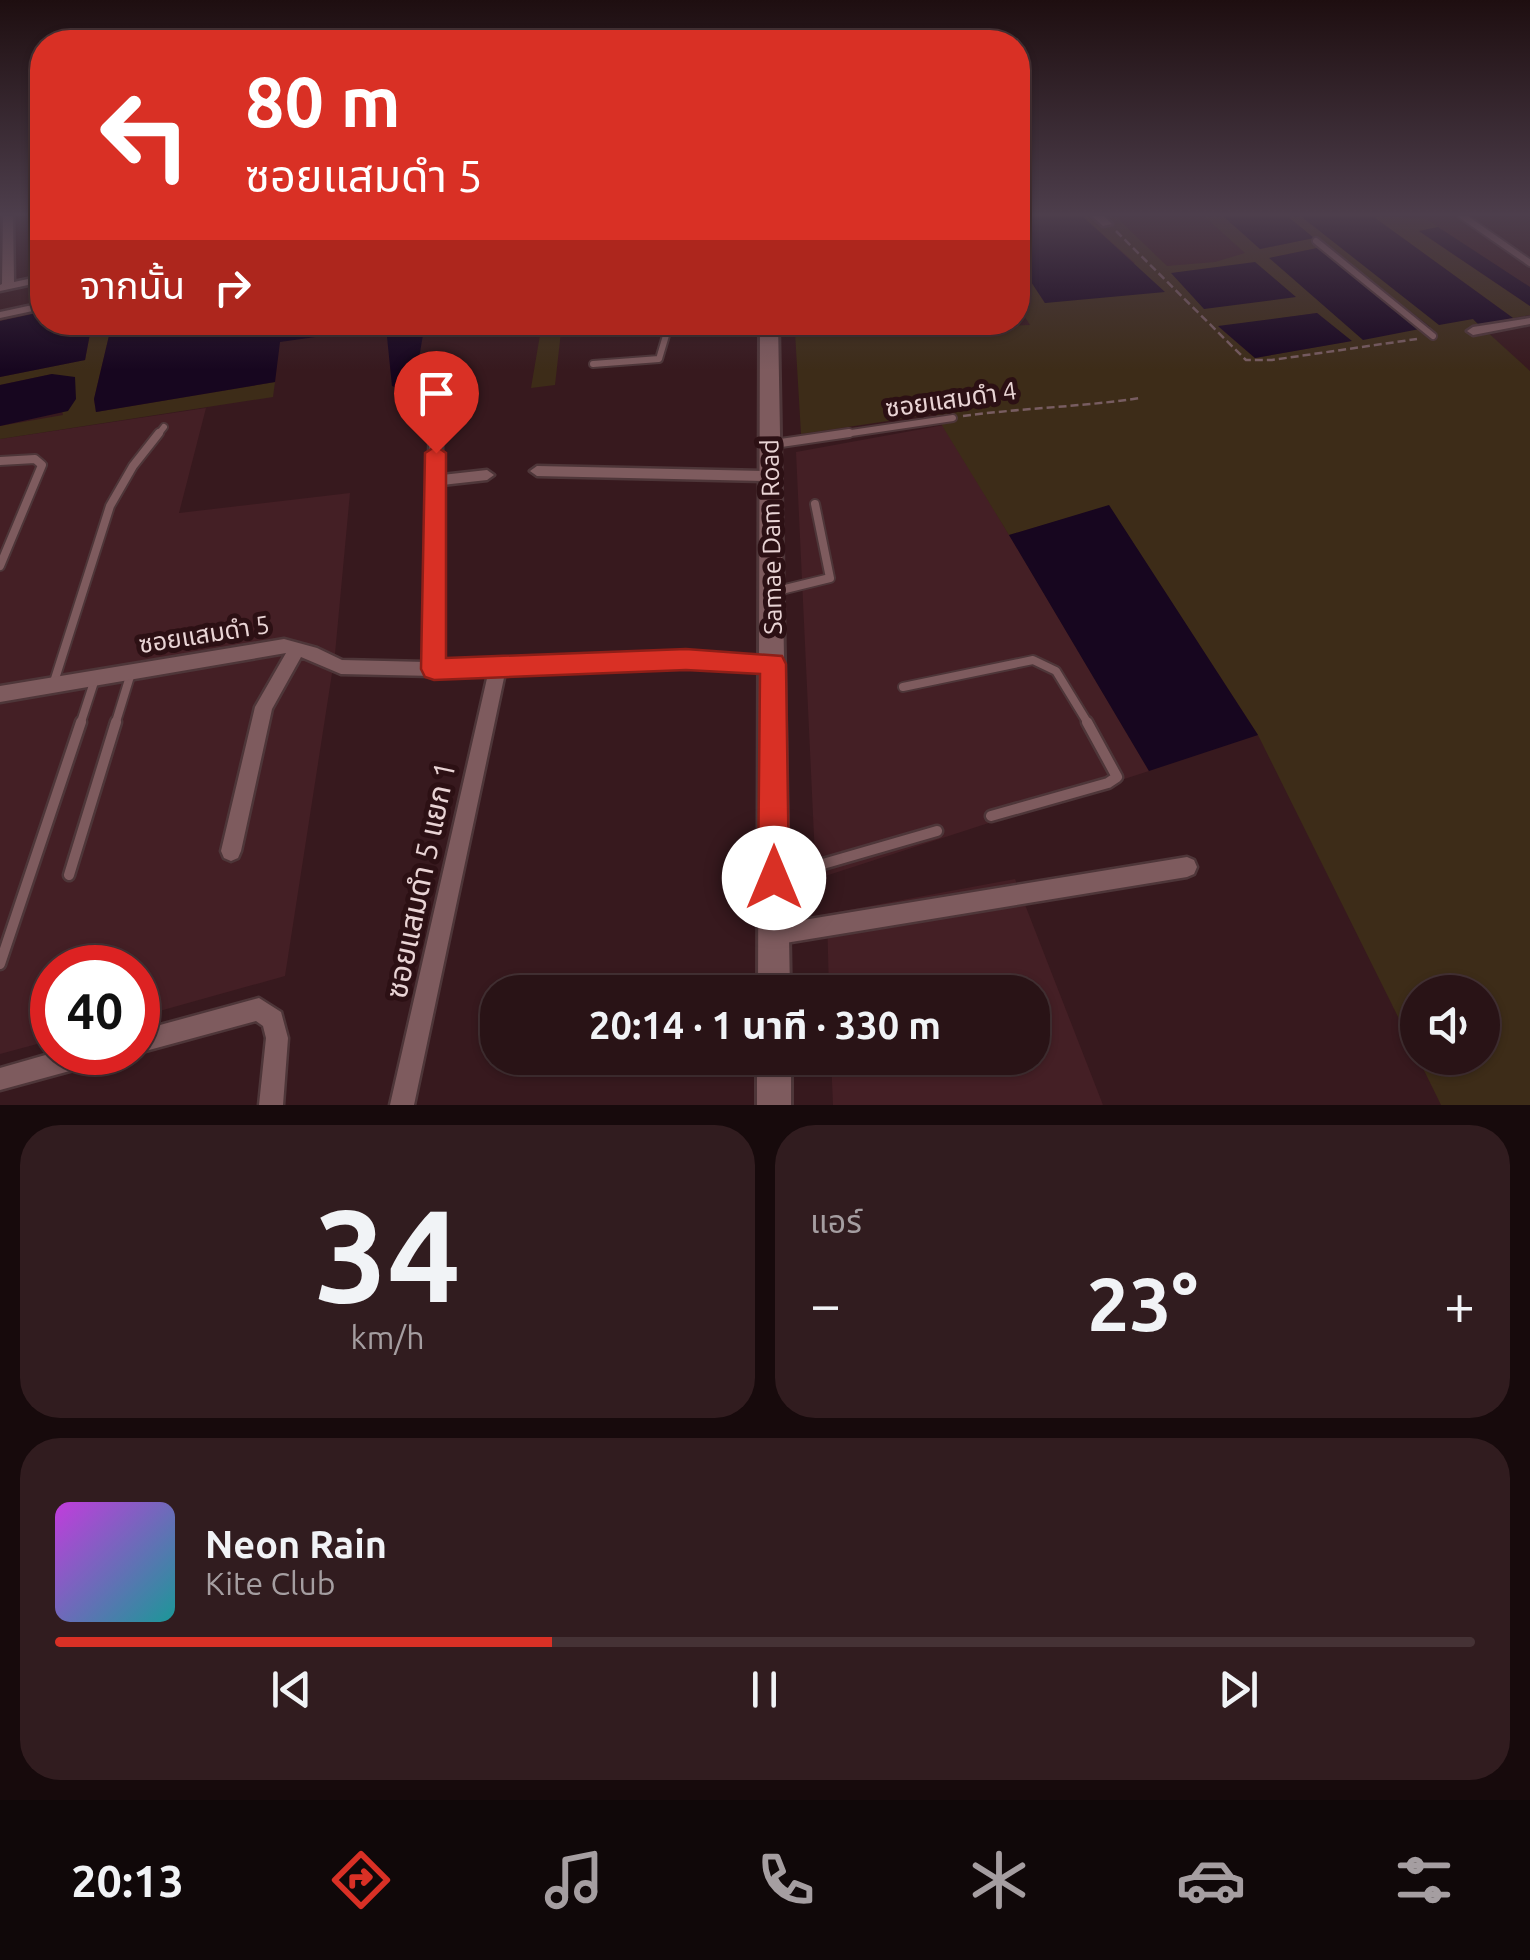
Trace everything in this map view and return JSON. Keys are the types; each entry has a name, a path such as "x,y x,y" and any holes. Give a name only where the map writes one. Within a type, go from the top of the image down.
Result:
{"street":[{"path":"4,287 30,282"},
{"path":"0,315 30,309"},
{"path":"1473,331 1530,321"},
{"name":"Samae Dam Road","path":"769,335 767,476 773,592 774,975"},
{"path":"434,669 436,398"},
{"path":"537,471 767,476"},
{"path":"436,481 487,476"},
{"name":"ซอยแสมดำ 5","path":"0,694 284,646 342,667 498,668 686,660 773,664"},
{"path":"231,851 264,707 297,649"},
{"name":"ซอยแสมดำ 5 แยก 1","path":"402,1105 498,668"},
{"path":"774,935 1187,867"},
{"path":"160,1036 259,1010 273,1020 277,1038 272,1105"},
{"path":"0,1079 30,1071"},
{"path":"774,1075 774,1105"}],"lane":[{"path":"1347,267 1433,336"},
{"path":"593,364 660,358 666,335"},
{"name":"ซอยแสมดำ 4","path":"768,444 953,418"},
{"path":"52,685 110,506 133,466 164,427"},
{"path":"0,462 35,460 42,465 30,502 0,563"},
{"path":"773,592 830,578 815,504"},
{"path":"903,687 1034,660 1056,671 1115,767 1117,777 1108,783 991,816"},
{"path":"69,874 131,671"},
{"path":"0,964 96,677"},
{"path":"774,878 937,831"}],"path":[{"path":"1151,267 1246,360 1272,360 1433,336"},
{"name":"ซอยแสมดำ 4","path":"953,418 1140,398"}],"shaded area":[{"path":"1030,267 1137,267 1165,292 1045,303 1030,280"},
{"path":"1127,267 1290,267 1429,327 1353,267 1385,267 1473,319 1530,371 1530,1105 1441,1105 1426,1075 1500,1075 1500,975 1400,975 1400,1021 1258,735 1109,506 1009,535 935,414 801,434 795,335 1030,335 1030,280 1045,303","holes":["1317,313 1351,341 1255,358 1219,327"]},
{"path":"1260,267 1296,297 1204,309 1171,273"},
{"path":"1279,267 1353,267 1430,327 1363,340"},
{"path":"1365,267 1442,267 1513,318 1479,325 1473,319 1439,325"},
{"path":"1442,267 1471,267 1530,306 1530,315 1513,318"},
{"path":"1472,267 1499,267 1530,287 1530,306"},
{"path":"1317,313 1352,341 1255,358 1218,326"},
{"path":"30,315 30,335 90,335 85,360 0,377 0,321"},
{"path":"90,335 109,335 94,399 96,412 275,382 273,397 0,439 0,426 63,415 52,374 0,385 0,377 85,360"},
{"path":"109,335 329,335 280,342 275,382 96,412 94,399"},
{"path":"387,335 423,335 416,376 429,378 425,390 392,386"},
{"path":"540,335 561,335 555,385 531,388"},
{"path":"52,374 75,377 76,399 68,411 0,426 0,385"},
{"path":"206,408 179,513 350,493 335,654 285,976 160,1011 160,945 30,945 30,1046 0,1054 0,439"},
{"path":"944,425 1149,771 816,879 796,452"},
{"path":"1109,505 1258,735 1149,771 1009,535"},
{"path":"1015,879 1103,1105 833,1105 832,1075 1050,1075 1050,975 829,975 827,914"}],"route":[{"path":"436,453 434,669 686,660 773,664 774,878"}]}
